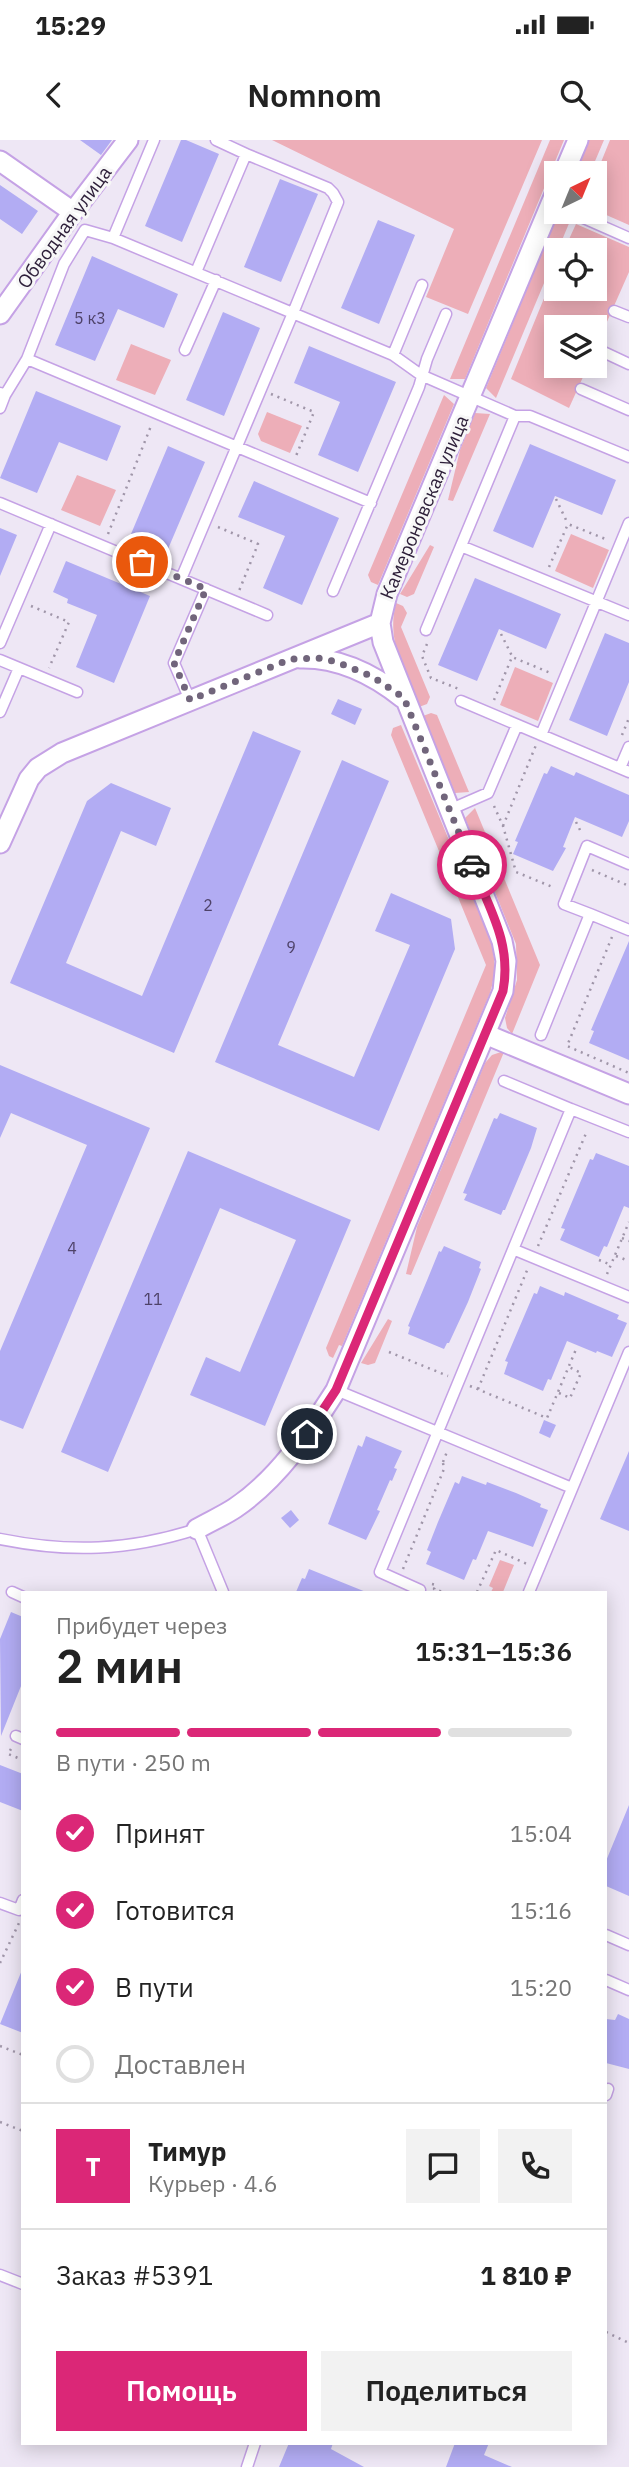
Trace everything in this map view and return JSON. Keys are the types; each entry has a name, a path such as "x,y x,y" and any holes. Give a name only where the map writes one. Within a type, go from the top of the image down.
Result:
{"street":[{"name":"Обводная улица","path":"0,314 128,140"},
{"path":"569,161 578,140"},
{"path":"0,161 73,212"},
{"name":"Камероновская улица","path":"197,1529 235,1508 262,1486 296,1449 336,1390 503,991 505,951 404,698 383,642 380,622 387,594 545,224"},
{"path":"2,834 29,779 47,761 380,622"},
{"path":"291,659 318,658 337,662 373,677 404,698"},
{"path":"485,1034 629,1094"}],"lane":[{"path":"113,237 155,140"},
{"path":"181,579 338,202 328,188 216,140"},
{"path":"196,272 246,154"},
{"path":"597,224 629,238"},
{"path":"0,408 2,394 27,359 64,264 85,230 113,237 393,355 421,375 515,416 530,416 629,457"},
{"path":"186,350 216,280"},
{"path":"393,355 422,285"},
{"path":"614,311 629,317"},
{"path":"333,591 419,387 421,375 446,314"},
{"path":"607,354 629,364"},
{"path":"27,359 371,503"},
{"path":"581,388 629,410"},
{"path":"427,635 515,416"},
{"path":"0,503 267,615"},
{"path":"541,735 629,523"},
{"path":"0,643 51,524"},
{"path":"461,545 629,615"},
{"path":"190,700 174,663 206,589"},
{"path":"0,660 77,692"},
{"path":"0,712 19,668"},
{"path":"464,697 488,713 625,770 624,745"},
{"path":"449,810 488,793 517,725"},
{"path":"629,864 587,846 564,904 629,930"},
{"path":"541,1035 590,914"},
{"path":"504,1081 629,1132"},
{"path":"422,1585 380,1573 571,1109"},
{"path":"515,1250 629,1297"},
{"path":"529,1591 629,1352"},
{"path":"336,1390 572,1488"},
{"path":"197,1529 223,1591"},
{"name":"Камероновская улица","path":"0,1539 34,1546 92,1549 165,1539 197,1529"},
{"path":"12,1592 21,1596"},
{"path":"0,1903 19,1910 21,1905"},
{"path":"607,1935 629,1945"},
{"path":"607,1980 629,1990"},
{"path":"0,2274 21,2283"},
{"path":"247,2467 254,2445"}],"path":[{"path":"261,390 314,412 290,470"},
{"path":"103,546 156,414"},
{"path":"556,499 568,524 620,545"},
{"path":"205,522 258,544 235,601"},
{"path":"544,580 568,524"},
{"path":"18,600 68,622 44,679"},
{"path":"501,634 512,657 564,679"},
{"path":"427,635 422,656 431,678 464,697"},
{"path":"488,713 512,657"},
{"path":"624,745 629,718"},
{"path":"503,826 541,735"},
{"path":"488,793 503,826 516,872 568,893"},
{"path":"579,865 629,886"},
{"path":"617,925 567,1046 629,1073"},
{"path":"478,1389 585,1131 590,1129"},
{"path":"602,1286 629,1222"},
{"path":"622,1238 629,1241"},
{"path":"615,1255 629,1261"},
{"path":"599,1260 611,1265"},
{"path":"389,1352 547,1418 577,1347"},
{"path":"558,1393 570,1398 581,1373 569,1367"},
{"path":"402,1571 444,1469 443,1463"},
{"path":"477,1591 496,1550 527,1563 523,1573"},
{"path":"422,1585 436,1586 434,1589 440,1591"},
{"path":"0,1964 21,1917"},
{"path":"0,2046 21,2054"},
{"path":"0,2122 21,2130"},
{"path":"607,2332 629,2343"}],"shaded area":[{"path":"272,140 542,140 468,314 426,297 454,229"},
{"path":"550,140 564,140 555,161 544,161 544,188 465,379 450,379"},
{"path":"589,140 604,140 595,161 580,161"},
{"path":"610,140 629,140 629,225 607,215 607,161 601,161"},
{"path":"554,224 569,224 563,238 548,238"},
{"path":"576,224 629,247 629,272 607,322 607,315 544,315 544,378 583,378 569,408 511,379 544,298 544,301 607,301 607,238 570,238"},
{"path":"544,248 544,283 496,398 486,388"},
{"path":"131,344 171,360 155,395 116,380"},
{"path":"444,395 454,404 378,585 371,582 368,575"},
{"path":"267,412 302,426 290,453 261,441 258,434"},
{"path":"475,413 490,414 453,501 448,500 460,450"},
{"path":"77,475 116,490 100,526 61,510"},
{"path":"571,534 609,550 593,588 555,571"},
{"path":"430,545 434,547 414,594 407,597 400,594"},
{"path":"396,603 403,606 407,613 401,627 430,697 427,704 419,707 395,643 393,630"},
{"path":"515,667 553,683 538,721 500,705"},
{"path":"431,713 437,715 469,792 455,793 423,716"},
{"path":"401,725 489,936 494,971 490,993 342,1346 339,1345 333,1358 329,1356 326,1348 486,965 391,735 393,728"},
{"path":"475,808 540,965 512,1034 507,1028 505,1018 517,980 516,944 465,818"},
{"path":"504,1052 411,1275 406,1274 417,1227 485,1063 492,1055"},
{"path":"388,1319 392,1321 375,1363 361,1363"},
{"path":"500,1560 514,1565 503,1591 492,1591 493,1588 489,1586"}],"building":[{"path":"80,140 112,140 101,155"},
{"path":"181,140 219,154 182,242 145,226"},
{"path":"280,179 318,194 281,282 244,267"},
{"path":"0,185 38,211 22,234 0,219"},
{"path":"378,220 415,235 379,324 341,308"},
{"path":"92,256 178,294 164,328 118,309 95,361 55,345"},
{"path":"223,312 260,328 224,416 186,400"},
{"path":"309,346 396,382 358,472 318,455 340,402 294,383"},
{"path":"36,391 121,426 107,461 59,442 37,493 0,478"},
{"path":"530,444 616,480 602,515 555,496 533,548 493,531"},
{"path":"168,446 205,462 168,549 131,534"},
{"path":"254,481 339,518 302,605 263,588 285,536 238,517"},
{"path":"0,528 17,535 0,576"},
{"path":"66,561 150,596 114,683 76,667 97,615 67,603 68,599 53,592"},
{"path":"475,578 561,614 546,649 499,629 477,681 438,665"},
{"path":"605,633 629,643 629,682 607,736 569,720"},
{"path":"338,699 362,709 355,725 331,714"},
{"path":"253,731 301,751 174,1053 10,983 87,801 111,783 171,808 156,846 121,831 66,963 142,996"},
{"path":"342,760 389,781 278,1045 354,1077 410,945 375,931 391,893 451,919 455,949 379,1131 215,1062"},
{"path":"551,766 574,776 576,772 629,795 629,821 622,837 575,817 563,847 566,848 553,871 513,854 518,842 515,841 544,773 547,774"},
{"path":"629,941 629,1060 589,1043 594,1031 591,1030"},
{"path":"0,1065 150,1128 23,1429 0,1420 0,1351 87,1145 11,1113 0,1138"},
{"path":"500,1113 537,1128 531,1148 501,1215 464,1200 467,1194 463,1193 494,1118 497,1119"},
{"path":"188,1151 351,1220 265,1426 190,1395 206,1357 240,1372 296,1240 220,1208 108,1472 61,1452"},
{"path":"596,1153 629,1166 629,1208 624,1206 607,1247 604,1246 599,1257 560,1240 565,1229 561,1228 590,1159 593,1160"},
{"path":"444,1246 481,1262 481,1269 444,1349 408,1334 408,1326 439,1251 441,1252"},
{"path":"540,1286 564,1296 565,1292 619,1315 617,1319 627,1323 612,1357 567,1341 551,1380 548,1379 543,1391 504,1374 508,1362 505,1361 534,1293 537,1294"},
{"path":"544,1420 556,1425 550,1438 539,1433"},
{"path":"366,1436 402,1451 394,1468 397,1469 366,1540 328,1524 358,1445 362,1447"},
{"path":"629,1451 629,1531 600,1519"},
{"path":"462,1476 516,1493 548,1510 533,1547 488,1531 464,1580 426,1564 431,1552 427,1550 438,1522 455,1482 459,1484"},
{"path":"291,1510 299,1520 290,1528 281,1518"},
{"path":"309,1569 364,1591 296,1591 302,1578 305,1579"},
{"path":"11,1612 21,1616 21,1686 1,1736 0,1639"},
{"path":"0,1765 21,1773 21,1810 0,1802"},
{"path":"629,1805 629,1896 607,1886 607,1859"},
{"path":"21,1972 21,2032 0,2024"},
{"path":"618,2014 629,2019 629,2069 607,2063 607,2019 615,2020"},
{"path":"288,2445 332,2445 331,2449 364,2467 279,2467"},
{"path":"454,2445 488,2445 484,2455 512,2467 446,2467"}],"way so far":[{"path":"142,562 206,589 174,663 190,700 291,659 318,658 337,662 373,677 404,698 472,865"}],"route":[{"path":"307,1434 336,1390 503,991 505,951 472,865"}]}
